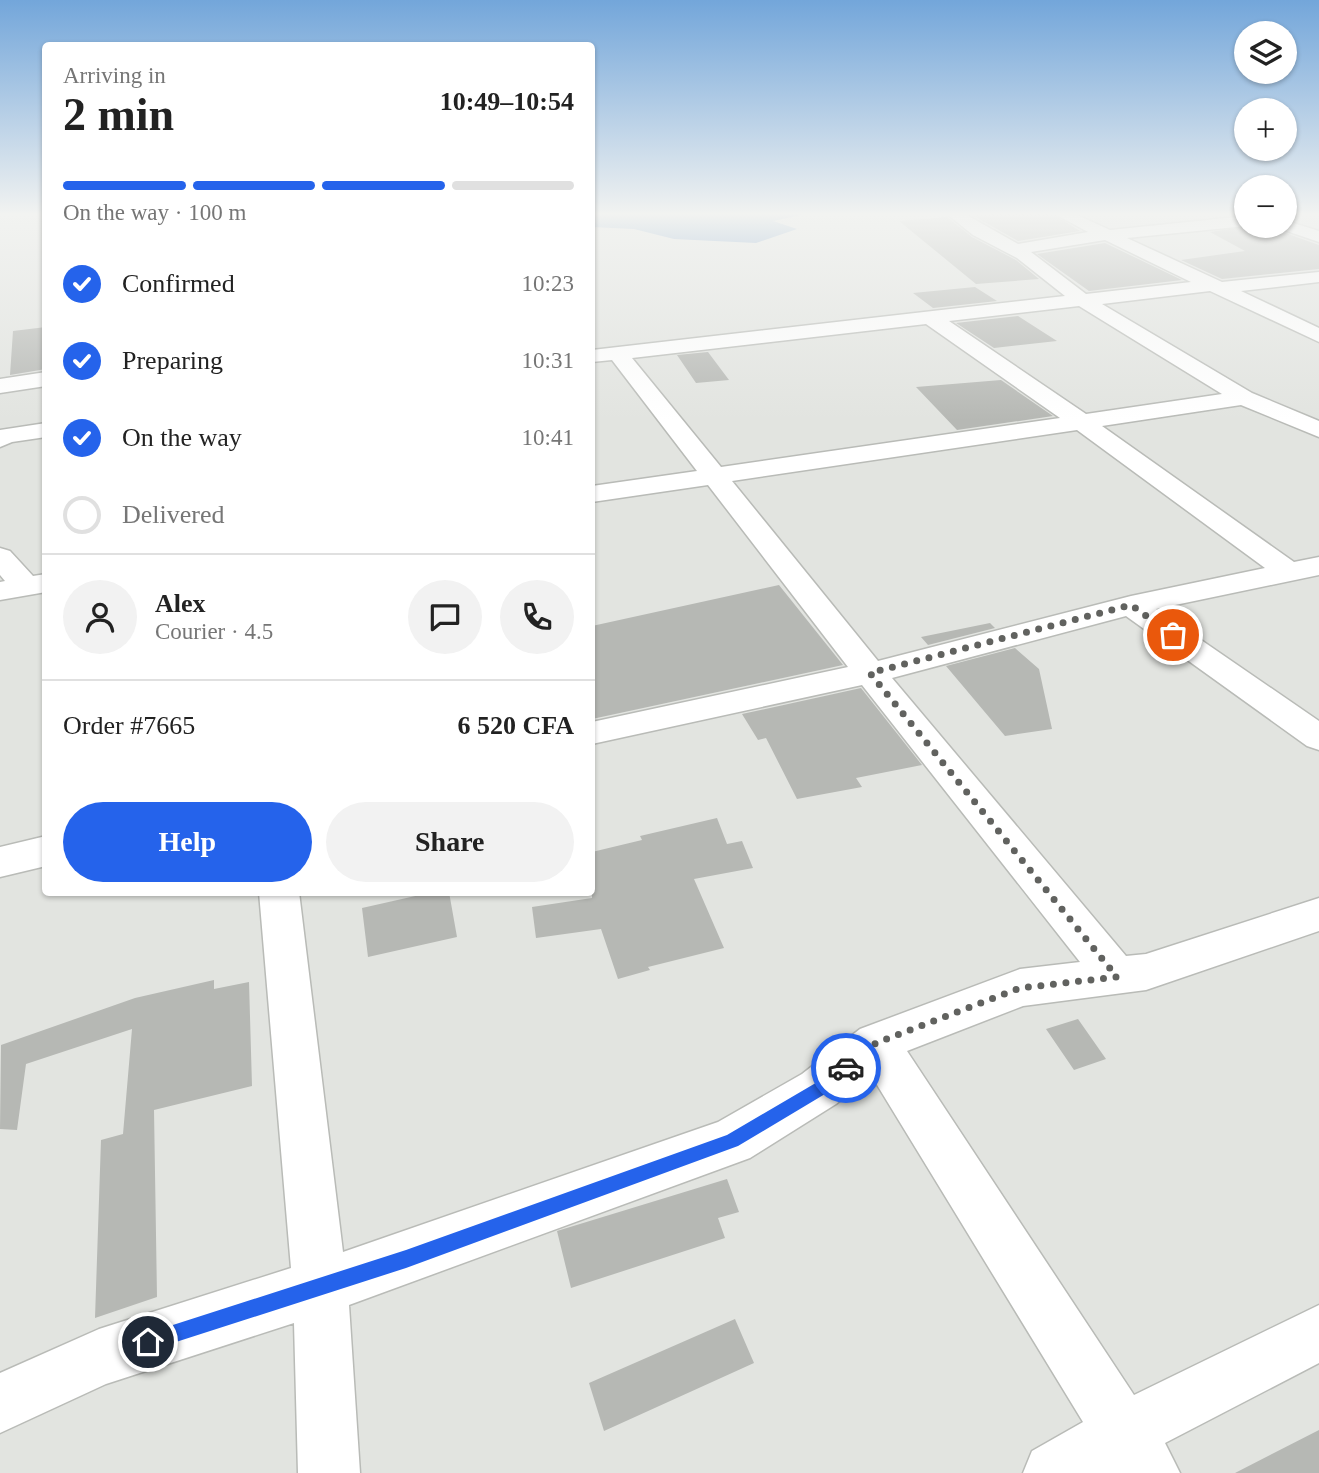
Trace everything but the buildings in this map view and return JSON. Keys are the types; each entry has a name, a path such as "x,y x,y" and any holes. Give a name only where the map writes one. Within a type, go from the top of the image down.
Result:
{"street":[{"path":"1059,283 1082,300 1244,398 1319,430"},
{"path":"1211,283 1319,336"},
{"path":"604,355 1255,283"},
{"path":"932,319 1080,421 1304,569"},
{"path":"604,355 714,476 1117,977"},
{"path":"0,386 42,380"},
{"path":"595,494 1244,398"},
{"path":"0,440 4,436 42,431"},
{"path":"0,557 24,587"},
{"path":"595,732 870,673 1131,605 1304,569"},
{"path":"1131,605 1319,737"},
{"path":"0,862 42,853"},
{"path":"279,896 320,1287 329,1473"},
{"path":"0,1403 99,1358 320,1287 732,1141 819,1089 876,1043 1020,988 1146,972 1319,914"},
{"path":"876,1043 1136,1453"},
{"path":"1054,1473 1136,1453 1319,1334"}],"way so far":[{"path":"846,1068 876,1043 1020,988 1117,977 870,673 1131,605 1173,635"}],"route":[{"path":"148,1342 406,1259 732,1141 819,1089 846,1068"}]}
